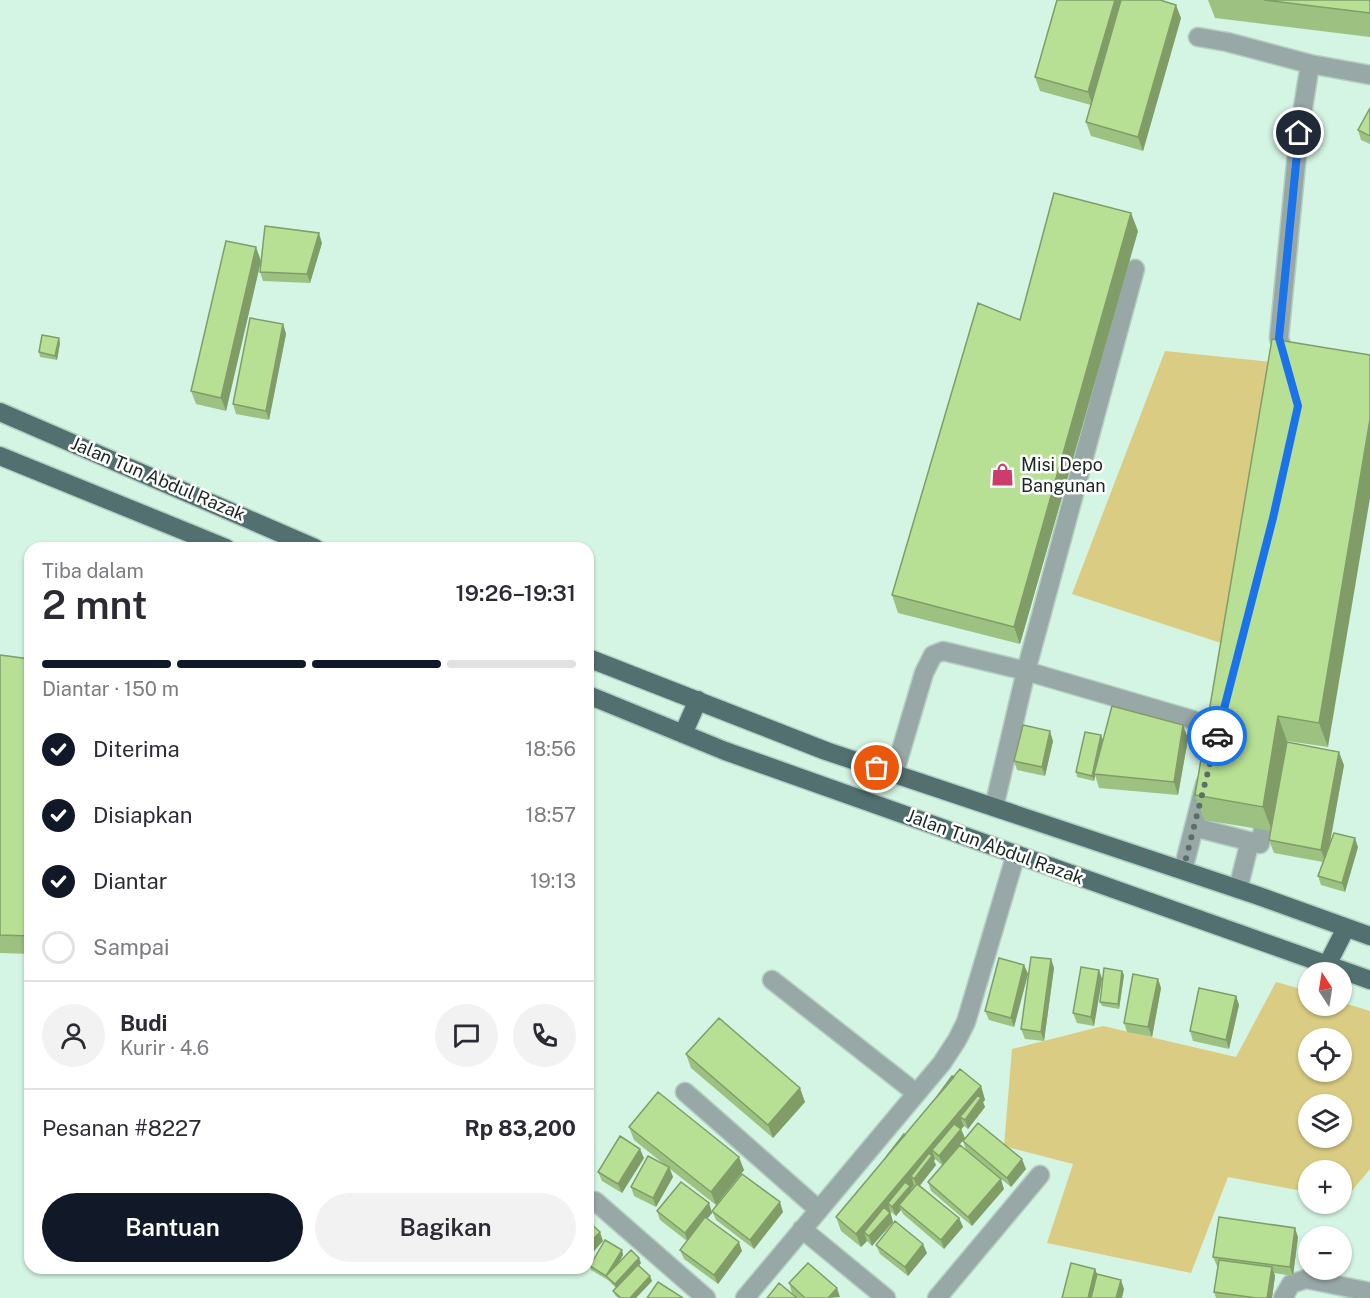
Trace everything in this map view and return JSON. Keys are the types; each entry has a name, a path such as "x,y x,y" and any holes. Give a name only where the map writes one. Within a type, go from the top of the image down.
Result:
{"main road":[{"name":"Jalan Tun Abdul Razak","path":"0,412 301,542"},
{"name":"Jalan Tun Abdul Razak","path":"0,456 211,542"},
{"name":"Jalan Tun Abdul Razak","path":"594,659 826,751 1183,870 1370,936"},
{"name":"Jalan Tun Abdul Razak","path":"594,697 736,755 1319,962"},
{"path":"683,734 698,700"},
{"path":"1329,962 1346,928"},
{"name":"Jalan Tun Abdul Razak","path":"1352,974 1370,980"}],"street":[{"path":"1198,37 1227,42 1310,64 1370,75"},
{"path":"1292,384 1279,338 1299,133 1310,64"},
{"path":"994,807 1026,671 1135,269"},
{"path":"894,774 924,673 933,655 938,652 948,651 1026,671 1193,720"},
{"path":"1183,870 1208,770"},
{"path":"1194,827 1260,843 1273,785"},
{"path":"1238,889 1250,841"},
{"path":"745,1298 942,1063 957,1040 966,1022 1016,854"},
{"path":"772,980 916,1093"},
{"path":"685,1092 819,1210"},
{"path":"937,1298 1040,1174"},
{"path":"595,1201 706,1298"},
{"path":"802,1229 886,1298"},
{"path":"1283,1298 1291,1284 1306,1280 1370,1292"}],"shaded area":[{"path":"1165,351 1281,363 1233,647 1072,594"},
{"path":"1276,982 1298,988 1298,1016 1352,1016 1352,1005 1370,1011 1370,1169 1352,1191 1352,1160 1298,1160 1298,1190 1228,1177 1191,1273 1047,1243 1073,1164 1004,1146 1012,1049 1103,1026 1236,1057"}],"building":[{"path":"1057,0 1115,0 1088,92 1035,77"},
{"path":"1121,0 1160,0 1176,5 1138,137 1086,122"},
{"path":"1264,0 1370,0 1370,13"},
{"path":"1370,108 1370,136 1358,130"},
{"name":"Misi Depo Bangunan","path":"1054,193 1131,213 1014,627 892,595 978,303 1020,320"},
{"path":"265,226 319,233 307,274 260,272"},
{"path":"226,241 256,247 221,398 191,391"},
{"path":"250,318 283,324 266,411 233,404"},
{"path":"42,335 59,338 55,356 39,352"},
{"path":"1272,339 1370,355 1370,419 1319,723 1278,716 1263,807 1195,795"},
{"path":"0,655 24,658 24,936 0,935"},
{"path":"1112,706 1183,725 1174,782 1094,774"},
{"path":"1023,725 1050,731 1042,767 1014,761"},
{"path":"1085,732 1101,735 1092,776 1076,772"},
{"path":"1287,742 1339,752 1321,850 1269,840"},
{"path":"1334,833 1355,838 1342,883 1318,876"},
{"path":"1031,957 1051,959 1041,1032 1021,1029"},
{"path":"999,958 1024,965 1011,1018 985,1011"},
{"path":"1081,967 1099,970 1091,1017 1073,1013"},
{"path":"1104,968 1122,971 1118,1004 1100,1002"},
{"path":"1133,974 1158,979 1148,1027 1124,1023"},
{"path":"1199,988 1236,996 1226,1040 1190,1031"},
{"path":"719,1018 800,1088 768,1125 686,1054"},
{"path":"960,1069 981,1086 856,1234 836,1217"},
{"path":"952,1076 954,1077 936,1098"},
{"path":"658,1092 739,1157 711,1192 629,1127"},
{"path":"978,1095 981,1098 965,1120 960,1117"},
{"path":"978,1123 1022,1159 1007,1178 963,1141"},
{"path":"954,1124 961,1129 939,1156 932,1150"},
{"path":"620,1136 640,1149 618,1184 598,1172"},
{"path":"960,1145 1001,1179 968,1217 928,1182"},
{"path":"929,1153 932,1156 914,1179 911,1176"},
{"path":"648,1156 669,1167 653,1198 631,1187"},
{"path":"742,1174 780,1202 750,1240 712,1211"},
{"path":"681,1182 709,1203 685,1233 657,1211"},
{"path":"905,1182 910,1186 892,1207 888,1203"},
{"path":"917,1184 959,1218 941,1240 899,1205"},
{"path":"884,1207 890,1213 869,1236 864,1232"},
{"path":"705,1217 739,1242 714,1275 680,1250"},
{"path":"1219,1217 1295,1228 1290,1267 1213,1257"},
{"path":"895,1221 923,1244 905,1267 876,1245"},
{"path":"594,1226 600,1232 594,1238"},
{"path":"605,1240 622,1250 606,1276 594,1268 594,1259"},
{"path":"631,1250 639,1258 615,1284 606,1276"},
{"path":"1219,1260 1272,1267 1267,1298 1214,1292"},
{"path":"808,1263 837,1288 828,1298 805,1298 789,1283"},
{"path":"1071,1263 1095,1269 1088,1298 1062,1298"},
{"path":"638,1265 650,1276 630,1298 621,1298 613,1291"},
{"path":"1097,1274 1121,1280 1116,1298 1091,1298"},
{"path":"658,1282 683,1298 647,1298"},
{"path":"779,1283 797,1298 767,1298"}],"way so far":[{"path":"877,768 1183,870 1217,736"}],"place":[{"name":"Misi Depo Bangunan","path":"1003,475"}],"route":[{"path":"1217,736 1273,518 1298,406 1279,338 1299,133"}]}
